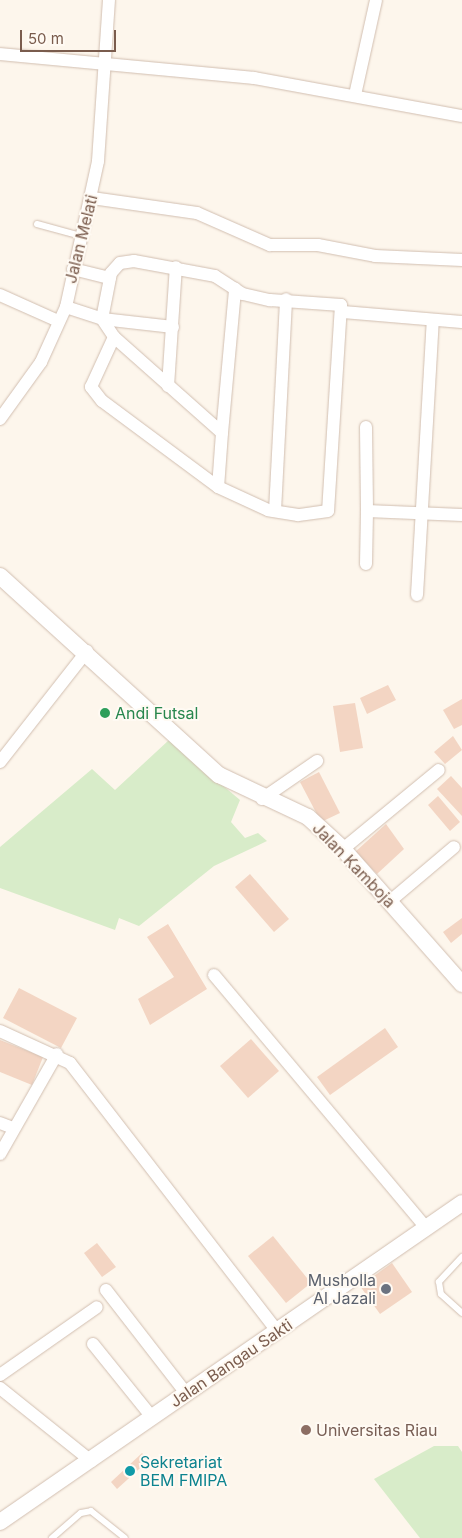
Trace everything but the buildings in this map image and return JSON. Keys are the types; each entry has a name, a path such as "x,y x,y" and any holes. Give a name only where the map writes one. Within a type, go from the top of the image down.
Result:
{"street":[{"name":"Jalan Melati","path":"0,419 41,362 66,307 73,269 92,198 109,0"},
{"path":"355,95 376,0"},
{"path":"0,54 105,62 254,78 462,116"},
{"path":"92,198 197,213 270,245 318,245 375,256 462,260"},
{"path":"222,433 114,337 102,319 110,278 116,265 126,261 176,267 214,276 235,289 270,300 333,301 343,312 462,322"},
{"path":"168,386 176,267"},
{"path":"73,269 110,278"},
{"path":"218,487 235,289"},
{"path":"0,295 58,321"},
{"path":"275,511 286,299"},
{"path":"66,307 102,319 173,327"},
{"path":"114,337 92,380 93,393 218,487 275,511 322,515 331,506 343,312"},
{"path":"417,595 433,320"},
{"path":"366,427 368,511 366,564"},
{"path":"368,511 462,515"},
{"name":"Jalan Kamboja","path":"0,576 87,652 197,757 262,799 308,817 343,850 462,984"},
{"path":"0,762 87,652"},
{"path":"262,799 317,762"},
{"path":"343,850 439,770"},
{"path":"389,902 454,847"},
{"path":"214,975 426,1228"},
{"path":"0,1031 57,1054 106,1105 277,1331"},
{"path":"0,1154 13,1128 57,1054"},
{"path":"0,1123 13,1128"},
{"name":"Jalan Bangau Sakti","path":"0,1522 91,1461 186,1393 462,1203"},
{"path":"106,1290 186,1393"},
{"path":"0,1375 97,1307"},
{"path":"93,1344 152,1417"},
{"path":"0,1388 91,1461"}],"lane":[{"path":"37,224 81,236"},
{"path":"462,1257 439,1282 441,1294 462,1313"},
{"path":"52,1538 81,1513 92,1511 125,1538"}],"green space":[{"path":"169,740 240,800 231,822 245,838 258,833 267,841 214,866 139,926 119,918 115,930 0,888 0,847 92,769 115,790"},
{"path":"434,1446 458,1446 462,1452 462,1538 420,1538 374,1479"}],"place":[{"name":"Andi Futsal","path":"105,713"},
{"name":"Musholla Al Jazali","path":"386,1289"},
{"name":"Universitas Riau","path":"306,1430"},
{"name":"Sekretariat BEM FMIPA","path":"130,1471"}]}
